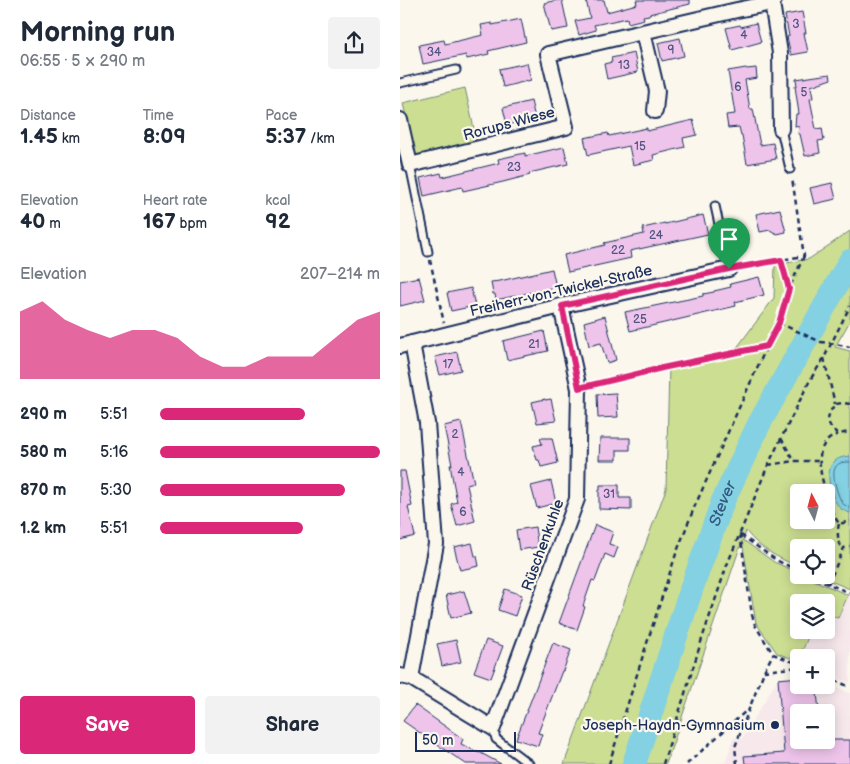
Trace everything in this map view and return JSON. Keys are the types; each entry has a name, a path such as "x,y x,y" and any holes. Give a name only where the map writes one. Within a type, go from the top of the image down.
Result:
{"street":[{"name":"Rorups Wiese","path":"410,165 566,127 548,54 773,2 780,53 781,130"},
{"path":"644,32 657,91 655,110"},
{"path":"400,120 410,165"},
{"name":"Freiherr-von-Twickel-Straße","path":"406,345 562,306 729,269"},
{"name":"Rüschenkuhle","path":"493,728 577,499 579,388 562,306"},
{"path":"406,345 427,423 436,544 405,677 493,728"}],"lane":[{"path":"400,83 456,70"},
{"name":"Rorups Wiese","path":"781,130 790,169"},
{"path":"410,165 428,252"},
{"path":"715,206 729,269"},
{"path":"493,728 496,739 529,764"}],"path":[{"path":"609,764 676,554 698,500 779,323 789,289 804,256 790,169"},
{"path":"428,252 447,334"},
{"path":"729,269 804,256"},
{"path":"781,260 789,289"},
{"path":"663,764 727,565 768,465 810,380 824,358 850,306"},
{"path":"779,323 821,342 850,347"},
{"path":"579,388 767,346"},
{"path":"824,358 835,404"},
{"path":"838,434 831,429 829,412 835,404 850,404"},
{"path":"823,484 819,461 824,444 838,434 850,432"},
{"path":"781,438 794,461"},
{"path":"768,465 794,461 819,461"},
{"path":"835,516 840,524"},
{"path":"840,524 850,521"},
{"path":"840,524 838,529 839,544 844,548"},
{"path":"740,534 776,560 790,567"},
{"path":"740,534 755,625 773,654 790,661"},
{"path":"850,546 844,548 828,585 850,593"},
{"path":"736,764 735,747 764,671 773,654"},
{"path":"764,671 790,667"},
{"path":"835,680 850,687"},
{"path":"687,764 749,709"}],"shaded area":[{"path":"848,595 850,596 850,683 835,677 835,649 804,649 807,639 835,639 835,617 838,618"},
{"name":"Joseph-Haydn-Gymnasium","path":"790,678 790,694 835,694 835,687 850,693 850,764 715,764 726,762 733,737 741,740 778,679"}],"green space":[{"path":"465,88 477,142 415,157 403,103"},
{"path":"850,231 850,321 835,347 850,351 850,589 835,583 835,539 790,539 790,562 763,548 746,531 743,540 774,562 790,569 790,584 823,584 848,595 838,618 835,617 835,594 790,594 790,639 807,639 803,649 790,649 790,658 777,653 756,623 742,541 666,764 564,764 666,489 669,367 733,353 774,298 775,265 809,259"}],"water":[{"path":"850,456 850,513 841,509 835,500 835,484 830,484 829,471 831,465 840,458"}],"building":[{"path":"562,0 568,28 551,31 544,3"},
{"path":"586,0 604,0 607,12 637,4 636,0 690,0 690,4 649,14 643,16 644,19 628,23 627,18 594,25 596,30 579,35 575,21 590,18"},
{"path":"802,12 808,52 791,55 785,15"},
{"path":"521,19 526,42 488,51 489,54 467,59 466,55 423,64 419,45 444,40 445,44 483,35 481,25 492,23 492,25"},
{"path":"756,23 761,42 732,50 726,28"},
{"path":"680,38 684,56 662,61 658,43"},
{"path":"634,53 638,72 607,79 604,64 612,62 611,58"},
{"path":"527,63 531,80 503,87 499,69"},
{"path":"756,68 757,78 745,80 750,109 753,109 760,145 773,143 776,159 747,164 739,127 728,128 726,115 735,114 728,71"},
{"path":"830,74 831,79 811,86 813,98 810,99 816,129 822,128 824,140 818,141 820,153 805,156 800,134 798,134 799,127 795,126 796,114 799,114 795,86 797,86 796,79"},
{"path":"531,101 535,118 507,125 503,108"},
{"path":"693,120 697,135 683,138 685,147 653,155 654,160 633,165 629,146 588,155 584,138 608,133 609,136 647,128 647,131"},
{"path":"564,147 568,164 463,191 462,187 424,196 420,178 441,173 442,177 499,163 498,159 525,153 525,156"},
{"path":"832,183 836,199 814,204 810,188"},
{"path":"780,209 786,232 777,234 770,230 760,232 756,214"},
{"path":"703,215 708,234 630,251 631,258 568,272 564,255 644,234 643,228"},
{"path":"552,269 556,287 496,300 495,294 493,294 491,282"},
{"path":"419,277 425,300 400,306 400,281"},
{"path":"759,277 764,295 735,302 736,306 630,331 625,312 703,296 703,294 731,287 730,284"},
{"path":"471,288 475,306 451,311 447,293"},
{"path":"605,316 616,360 607,363 601,343 589,346 584,322"},
{"path":"544,331 548,351 507,360 503,341"},
{"path":"457,352 461,370 440,375 435,357"},
{"path":"616,393 618,417 598,418 597,394"},
{"path":"551,399 556,421 537,423 532,402"},
{"path":"461,422 474,483 467,485 475,521 457,526 451,504 457,502 444,426"},
{"path":"540,438 552,438 558,463 541,467 533,446 542,444"},
{"path":"600,438 630,438 630,450 617,450 617,460 599,460"},
{"path":"400,471 405,471 412,506 408,507 415,536 400,540"},
{"path":"551,481 556,503 537,508 531,486"},
{"path":"600,485 619,485 619,498 631,498 631,510 599,509"},
{"path":"595,525 613,532 609,544 618,547 614,558 605,554 595,581 592,580 577,630 559,623"},
{"path":"535,527 538,547 519,550 516,530"},
{"path":"472,543 479,566 460,570 454,547"},
{"path":"505,589 522,595 515,616 498,610"},
{"path":"464,591 471,613 451,618 446,595"},
{"path":"456,640 461,662 442,666 437,644"},
{"path":"486,640 503,646 491,678 474,672"},
{"path":"553,643 571,650 538,733 542,734 538,746 516,739"},
{"name":"Joseph-Haydn-Gymnasium","path":"790,678 790,694 817,694 818,704 790,704 790,749 835,749 835,740 850,740 850,764 745,764 744,756 784,753 778,679"},
{"path":"415,705 463,739 461,744 501,764 466,764 433,742 403,721"}],"waterway":[{"name":"Stever","path":"634,764 692,587 723,501 759,424 850,261"}],"place":[{"name":"Joseph-Haydn-Gymnasium","path":"775,725"}],"route":[{"path":"781,260 789,289 779,323 767,346 579,388 562,306 729,269 781,260"}]}
